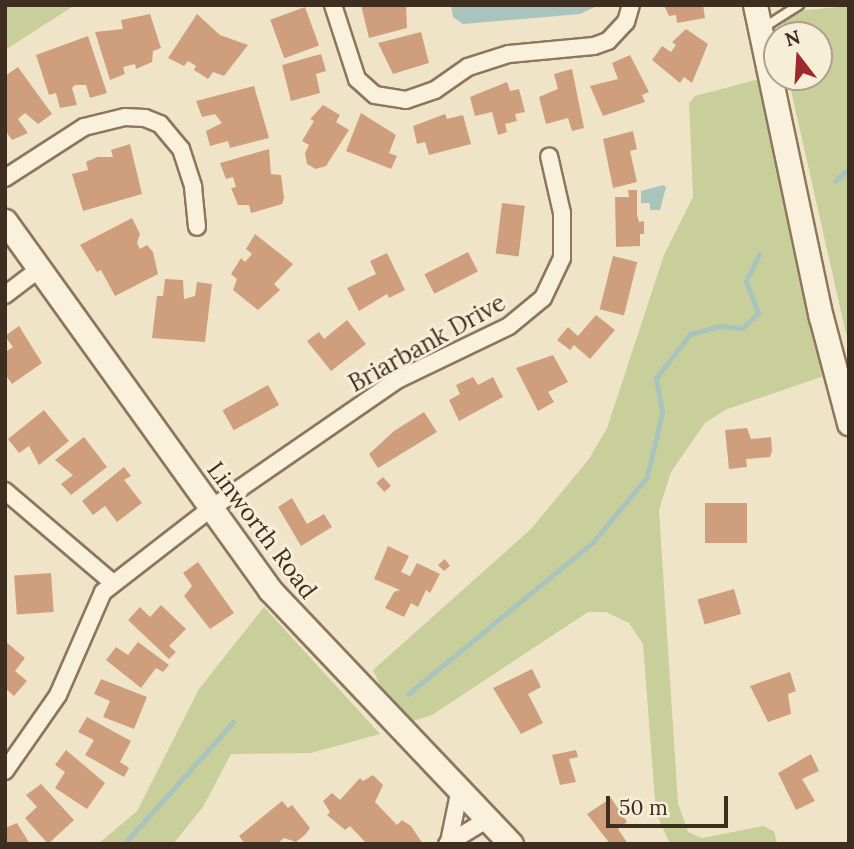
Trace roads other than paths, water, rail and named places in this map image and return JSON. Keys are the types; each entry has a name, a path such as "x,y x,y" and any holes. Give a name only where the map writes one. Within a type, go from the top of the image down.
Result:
{"main road":[{"path":"755,5 841,360 849,423"},
{"name":"Linworth Road","path":"5,221 270,590 511,844"}],"street":[{"path":"333,5 358,79 375,95 406,100 435,90 468,67 509,54 594,47 608,41 626,22 631,5"},
{"path":"5,178 76,130 125,117 145,118 160,124 181,149 193,187 197,227"},
{"name":"Briarbank Drive","path":"5,771 58,695 96,604 114,583 210,509 397,380 509,326 543,298 562,258 562,213 549,156"},
{"path":"5,295 39,269"},
{"path":"5,491 114,583"},
{"path":"448,843 460,789"},
{"path":"448,843 488,819"}],"lane":[{"path":"759,29 799,5"}],"water":[{"path":"451,5 599,5 580,14 463,24 453,17"},
{"path":"663,185 666,187 660,210 650,210 650,203 641,203 641,191"}],"waterway":[{"path":"835,181 849,169"},
{"path":"408,694 592,543 647,477 662,412 656,378 690,334 720,326 742,328 758,313 746,281 759,254"},
{"path":"124,844 233,722"}]}
